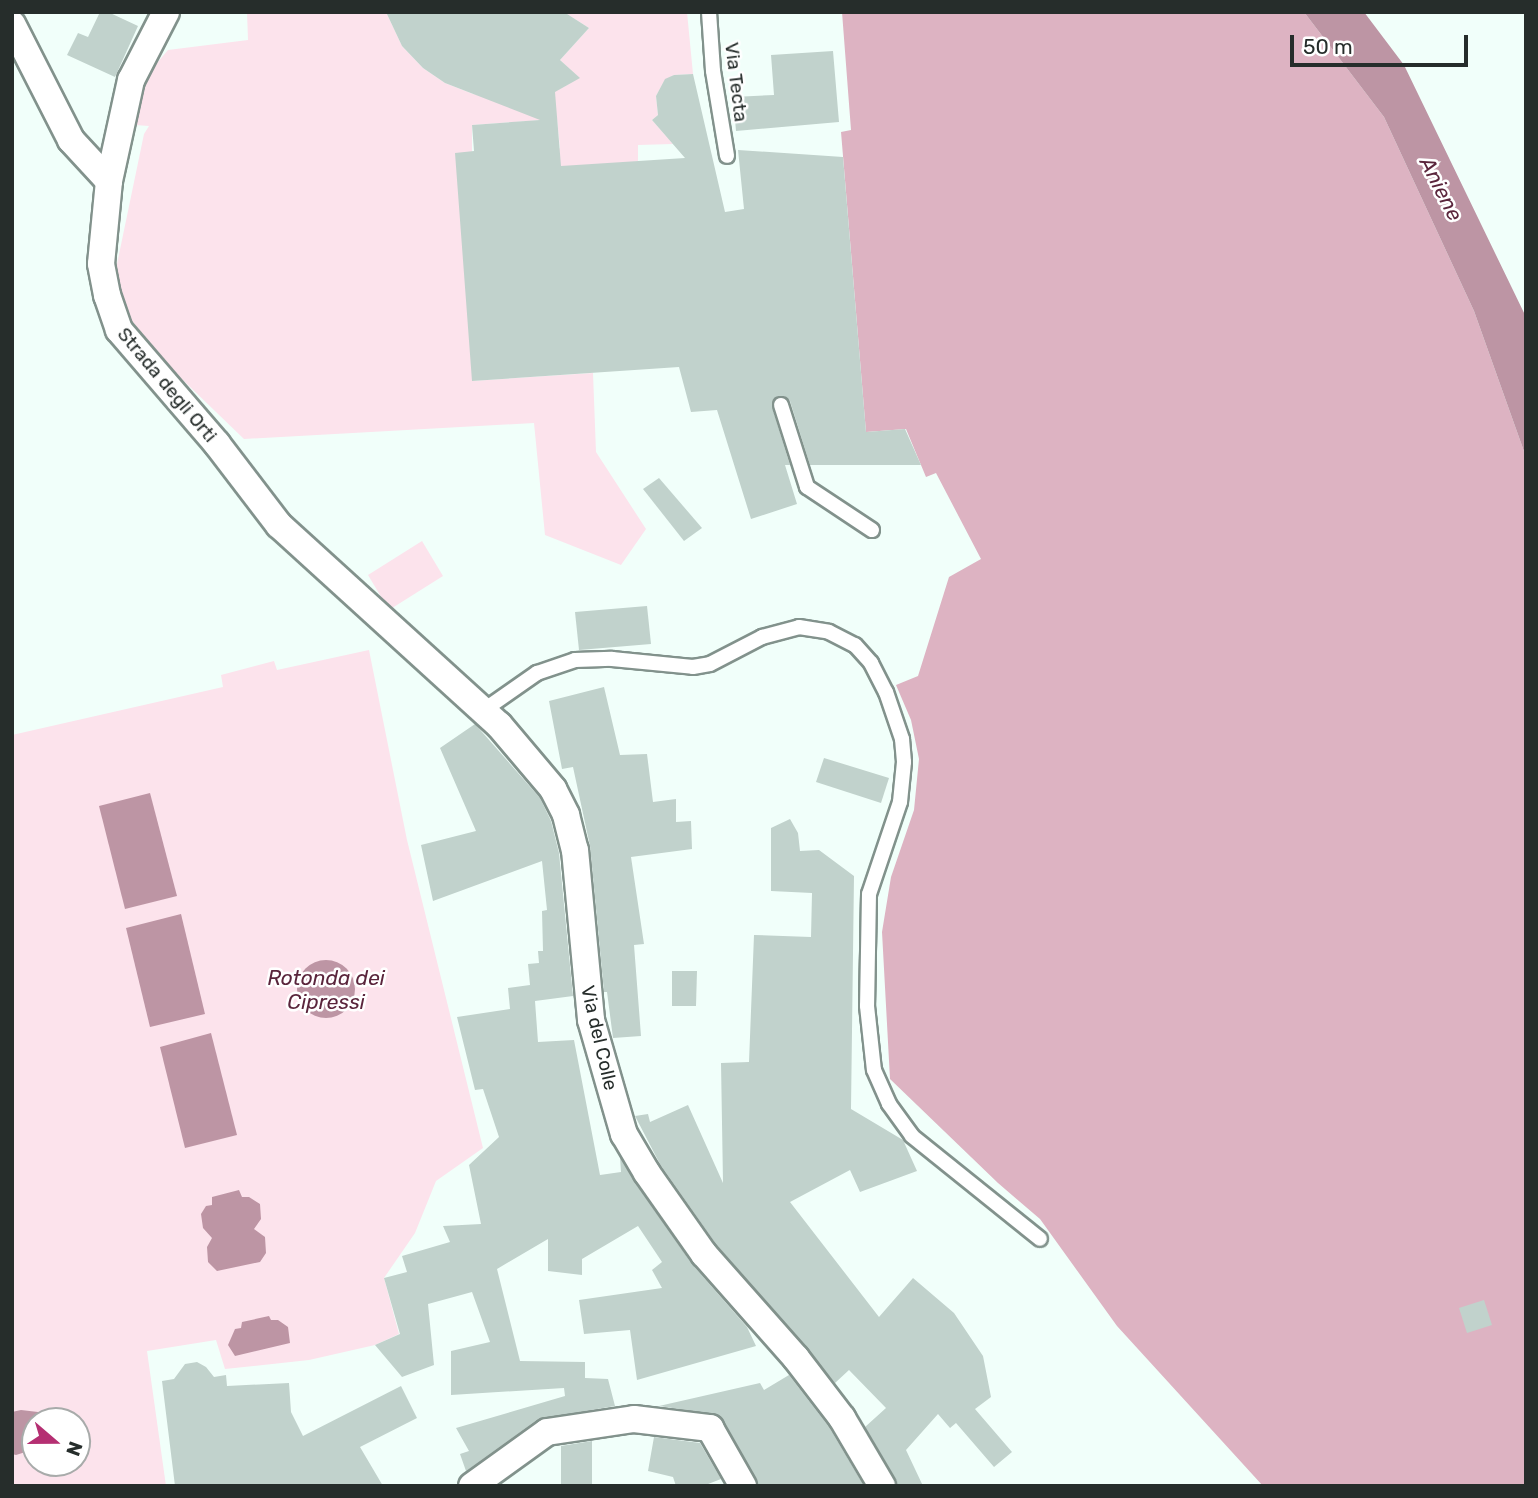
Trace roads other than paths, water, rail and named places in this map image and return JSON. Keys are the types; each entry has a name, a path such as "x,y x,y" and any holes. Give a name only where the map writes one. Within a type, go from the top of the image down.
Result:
{"street":[{"name":"Strada degli Orti","path":"166,12 131,80 109,181 102,271 110,306 122,336 217,444 279,525 321,564"},
{"path":"12,24 67,134 109,181"},
{"name":"Via del Colle","path":"321,564 484,710 520,748 553,789 566,816 577,863 588,1007 627,1140 704,1254 796,1358 842,1418 882,1486"},
{"path":"472,1486 541,1435 561,1429 634,1419 701,1425 710,1429 743,1486"}],"lane":[{"name":"Via Tecta","path":"709,12 713,71 727,156"},
{"path":"780,405 807,487 872,530"},
{"path":"484,710 537,673 564,662 600,659 694,667 710,664 762,637 799,627 838,635 866,656 886,692 902,739 904,769 902,795 873,875 867,911 869,1043 878,1082 889,1104 912,1136 1040,1239"}],"water":[{"name":"Aniene","path":"1304,12 1364,12 1404,65 1526,317 1526,457 1474,311 1384,117"},
{"path":"150,793 177,896 125,909 99,806"},
{"path":"181,914 205,1014 150,1027 126,928"},
{"name":"Rotonda dei Cipressi","path":"326,960 337,962 350,973 355,989 353,1000 342,1013 326,1018 315,1016 302,1005 297,989 299,978 310,965"},
{"path":"211,1033 237,1135 185,1148 160,1047"},
{"path":"239,1190 242,1197 249,1197 260,1204 261,1219 254,1229 265,1237 266,1253 260,1262 217,1271 208,1262 207,1247 212,1238 203,1228 201,1214 206,1206 212,1205 212,1197"},
{"path":"269,1316 271,1320 278,1320 288,1327 290,1343 235,1356 228,1345 235,1329 241,1328 242,1322"},
{"path":"21,1410 21,1453 16,1455 12,1454 12,1412"}]}
